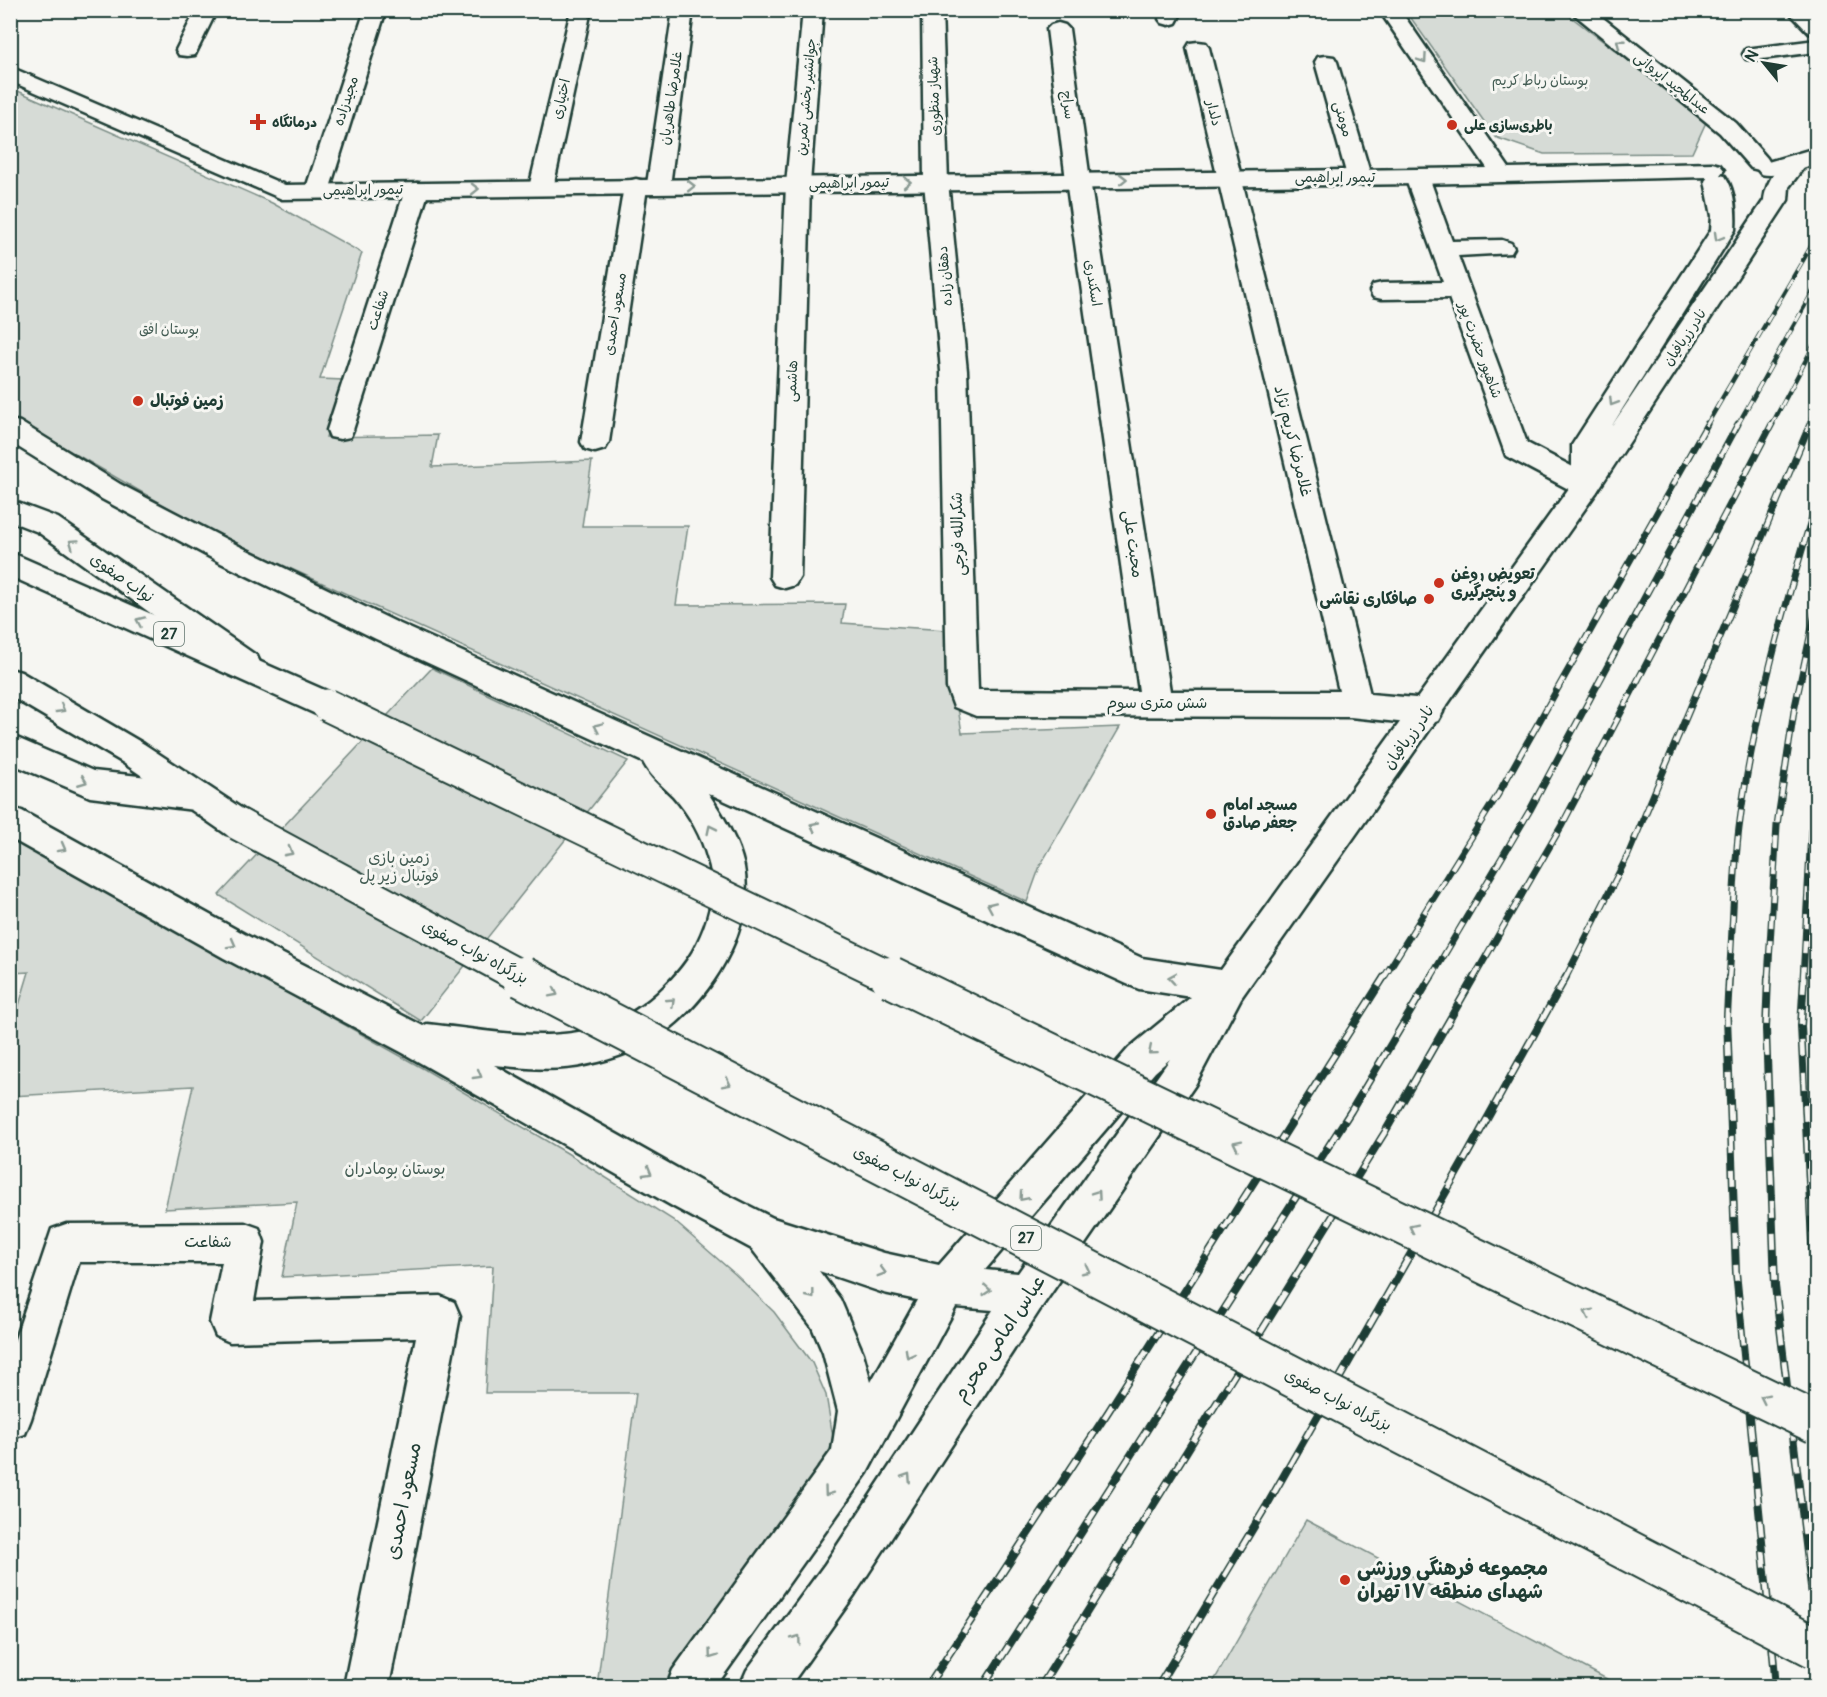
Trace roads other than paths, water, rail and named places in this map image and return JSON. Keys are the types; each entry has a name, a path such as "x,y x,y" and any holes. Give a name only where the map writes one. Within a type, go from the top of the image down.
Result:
{"main road":[{"path":"187,50 207,10"},
{"name":"مجیدزاده","path":"317,191 376,10"},
{"name":"اختیاری","path":"541,188 581,10"},
{"name":"غلامرضا طاهریان","path":"647,186 683,10"},
{"name":"جوانشیر بخشی ثمرین","path":"798,184 813,10"},
{"name":"شهباز منظوری","path":"932,10 936,182"},
{"path":"1389,10 1502,174"},
{"name":"عبدالمجید ایروانی","path":"1579,10 1728,128 1761,182"},
{"path":"1797,10 1816,29"},
{"name":"سراج","path":"1058,29 1078,180"},
{"path":"1755,54 1816,46"},
{"name":"دلدار","path":"1198,48 1230,178"},
{"name":"مومنی","path":"1326,62 1359,176"},
{"name":"تیمور ابراهیمی","path":"10,73 282,192 1502,174 1714,176"},
{"path":"1728,158 1737,158 1761,182 1724,187 1714,176 1714,165 1728,158"},
{"name":"نادر زربافیان","path":"1229,987 1586,486 1776,200 1761,182 1806,159"},
{"name":"نادر زربافیان","path":"1586,486 1586,445 1723,230 1724,216 1714,176"},
{"name":"شاهپور حضرت پور","path":"1417,177 1516,449 1586,486"},
{"name":"غلامرضا کریم نژاد","path":"1230,178 1355,696 1350,704"},
{"name":"اسکندری","path":"1078,180 1109,386"},
{"name":"دهقان زاده","path":"936,182 954,371"},
{"name":"هاشمی","path":"785,577 798,184"},
{"name":"مسعود احمدی","path":"595,442 647,186"},
{"name":"شفاعت","path":"340,430 417,190"},
{"path":"1443,249 1502,248"},
{"path":"1382,291 1458,290"},
{"name":"شکرالله فرجی","path":"954,371 962,688 965,698"},
{"name":"محبت علی","path":"1109,386 1156,703"},
{"path":"10,429 110,490 231,555 387,631 1139,973 1229,987"},
{"path":"10,498 48,525"},
{"name":"نواب صفوی","path":"10,510 48,525 259,674"},
{"name":"27","path":"10,563 327,705 1816,1423"},
{"name":"بزرگراه نواب صفوی","path":"10,681 133,753 238,824 470,950 1816,1648"},
{"name":"شش متری سوم","path":"965,698 976,703 1350,704 1427,712"},
{"path":"417,1041 546,1052 585,1049 625,1036 652,1020 694,981 720,937 730,896 726,865 711,829 693,797 644,747"},
{"path":"10,748 90,784 194,796"},
{"path":"10,821 236,947 417,1041 687,1194 766,1236 884,1273 946,1287 1027,1294"},
{"path":"689,1686 852,1458 946,1287 1142,1060 1229,987"},
{"name":"عباس امامی محرم","path":"763,1686 840,1579 1027,1294 1182,1073 1229,987"},
{"path":"766,1236 826,1313 843,1353 859,1411 852,1458"},
{"name":"شفاعت","path":"10,1419 66,1243 244,1242 230,1322 440,1316"},
{"name":"مسعود احمدی","path":"367,1686 440,1316"}],"railway":[{"path":"1706,426 1816,238"},
{"path":"1737,426 1816,286"},
{"path":"1771,426 1816,341"},
{"path":"1809,426 1816,410"},
{"path":"1383,979 1497,796 1707,424"},
{"path":"1430,979 1530,810 1738,424"},
{"path":"1473,979 1562,825 1772,424"},
{"path":"1565,979 1628,855 1810,424"},
{"path":"1729,979 1737,847 1752,746 1770,664 1816,504"},
{"path":"1768,979 1777,825 1794,711 1816,609"},
{"path":"1803,979 1811,832 1816,787"},
{"path":"928,1686 1108,1412 1384,977"},
{"path":"983,1686 1351,1111 1431,977"},
{"path":"1041,1686 1385,1132 1474,977"},
{"path":"1158,1686 1267,1505 1566,977"},
{"path":"1729,977 1727,1016 1736,1272 1776,1686"},
{"path":"1768,977 1766,1029 1775,1286 1816,1628"},
{"path":"1804,977 1801,1026 1816,1320"}],"place":[{"name":"درمانگاه","path":"258,122"},
{"name":"باطری‌سازی علی","path":"1452,125"},
{"name":"زمین فوتبال","path":"138,401"},
{"name":"تعویض روغن و پنچرگیری","path":"1439,583"},
{"name":"صافکاری نقاشی","path":"1429,599"},
{"name":"مسجد امام جعفر صادق","path":"1211,814"},
{"name":"مجموعه فرهنگی ورزشی شهدای منطقه ۱۷ تهران","path":"1345,1580"}],"park label":[{"name":"بوستان رباط کریم","path":"1540,80"},
{"name":"بوستان افق","path":"169,329"},
{"name":"زمین بازی فوتبال زیر پل","path":"399,867"},
{"name":"بوستان بومادران","path":"395,1169"}]}
